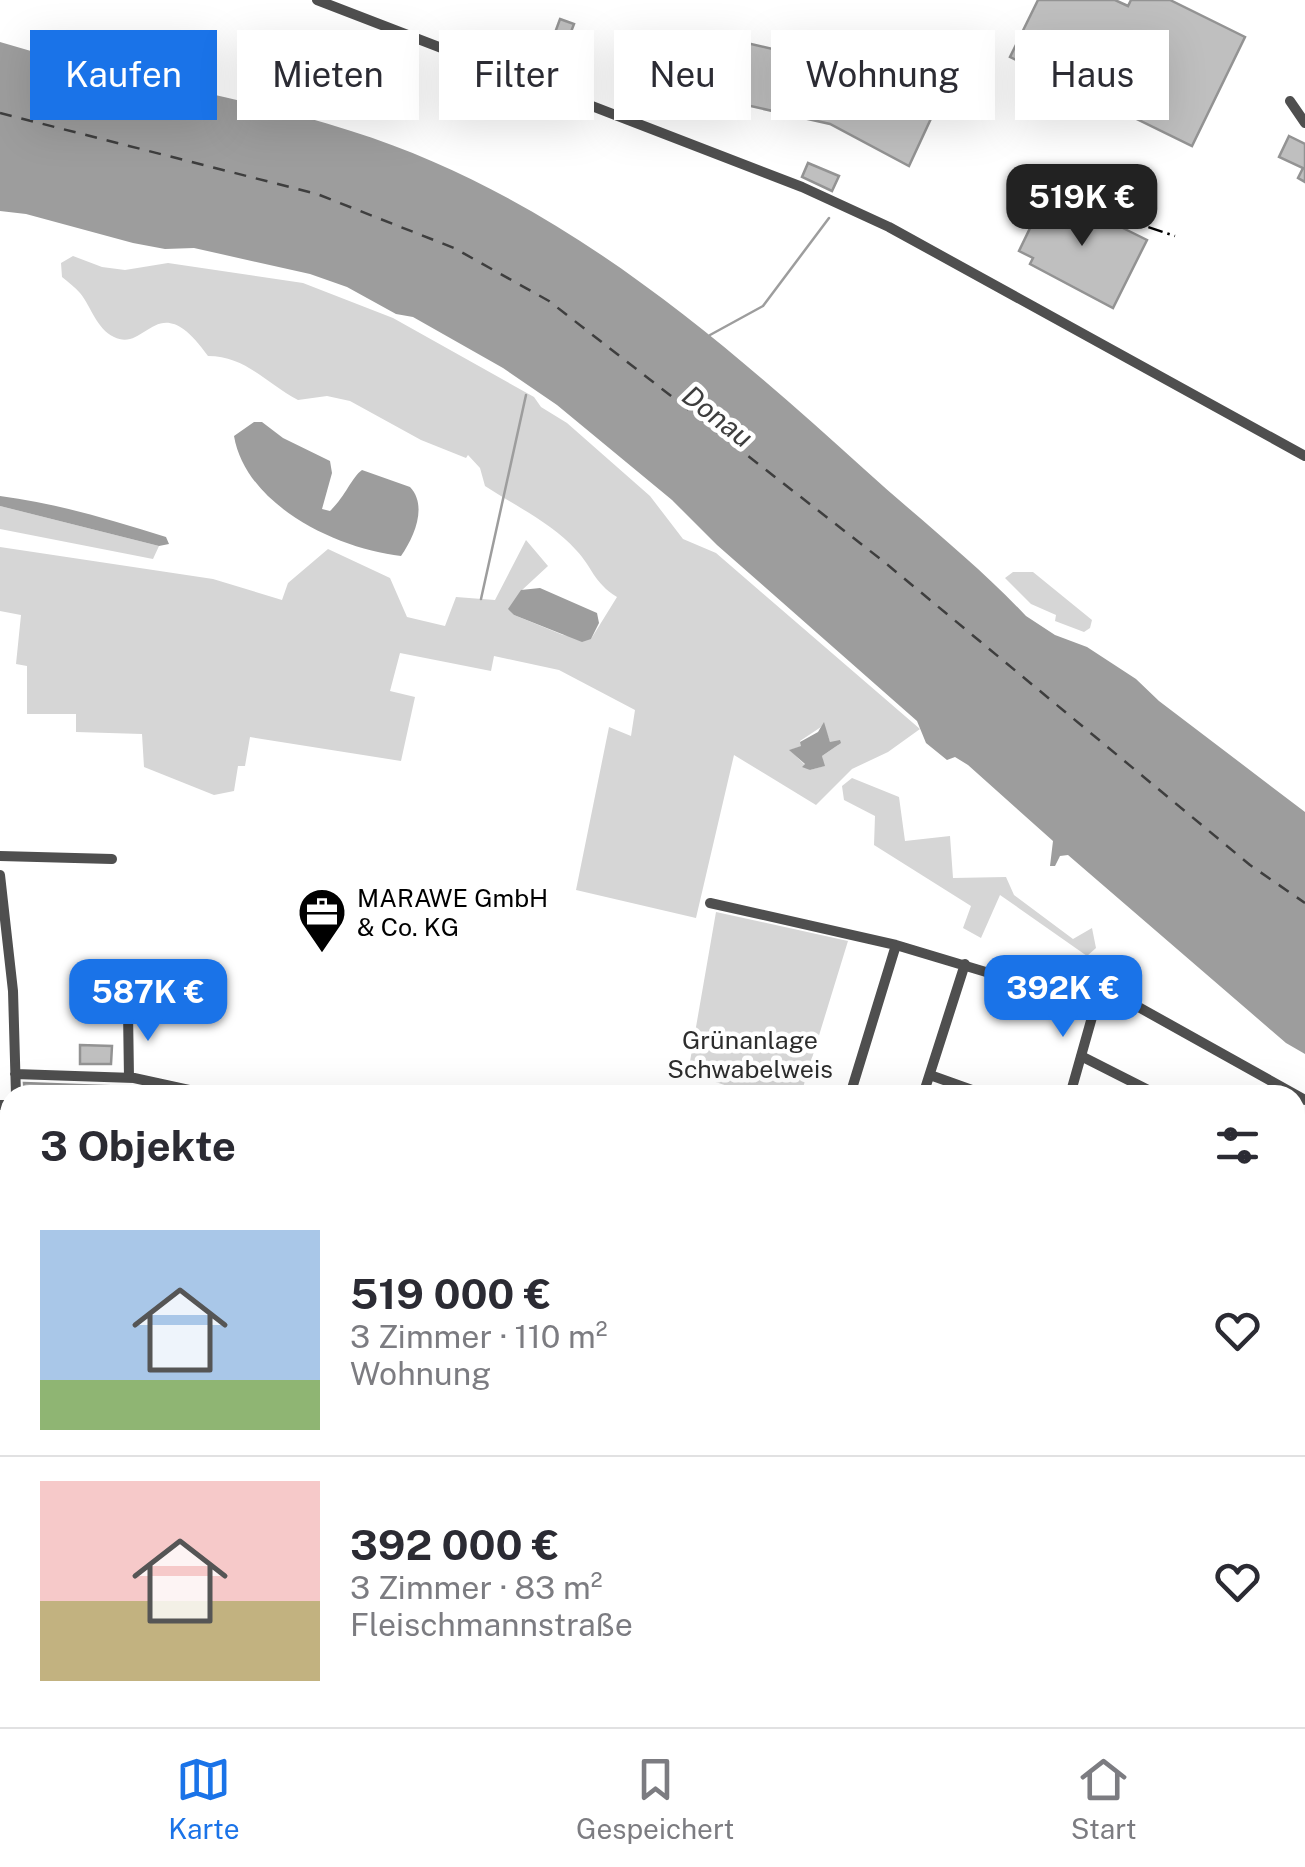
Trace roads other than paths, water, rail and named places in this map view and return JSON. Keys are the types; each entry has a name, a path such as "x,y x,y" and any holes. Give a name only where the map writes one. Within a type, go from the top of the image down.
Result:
{"street":[{"path":"317,0 784,180 889,227 1305,456"},
{"path":"1290,101 1305,123"},
{"path":"0,856 112,858"},
{"path":"0,875 13,991 16,1085"},
{"path":"710,903 896,945 1036,987 1126,998 1279,1085"},
{"path":"853,1085 896,945"},
{"path":"926,1085 965,964"},
{"path":"1073,1085 1098,996"},
{"path":"128,1011 128,1078"},
{"path":"1081,1056 1137,1085"},
{"path":"15,1074 128,1078 163,1085"},
{"path":"930,1075 958,1085"}],"water":[{"name":"Donau","path":"0,42 30,50 30,120 217,120 217,95 237,100 237,120 315,120 425,158 562,229 688,318 748,367 967,559 1026,616 1055,635 1087,647 1136,679 1159,701 1305,812 1305,1054 1286,1043 1068,855 1060,856 1055,866 1050,866 1053,841 968,765 955,757 947,760 926,743 917,721 717,545 672,500 557,405 503,368 413,317 396,314 347,287 310,274 194,248 165,249 133,243 26,214 0,211"},
{"path":"254,422 262,422 283,438 330,461 332,473 322,509 330,511 362,470 410,487 418,512 414,531 401,556 376,552 324,533 276,503 242,461 234,436"},
{"path":"0,496 105,518 166,537 169,544 159,546 0,506"},
{"path":"540,588 597,613 599,623 591,639 582,642 514,615 508,609 521,590"},
{"path":"824,722 830,742 841,743 822,756 825,766 810,770 802,767 805,764 789,750 801,746 800,742 818,732"}],"waterway":[{"path":"710,335 763,306 829,218"},
{"path":"481,599 526,395"}],"railway":[{"path":"1047,185 1100,211 1175,236"}],"place":[{"name":"MARAWE GmbH & Co. KG","path":"322,954"}],"park label":[{"name":"Grünanlage Schwabelweis","path":"750,1054"}]}
